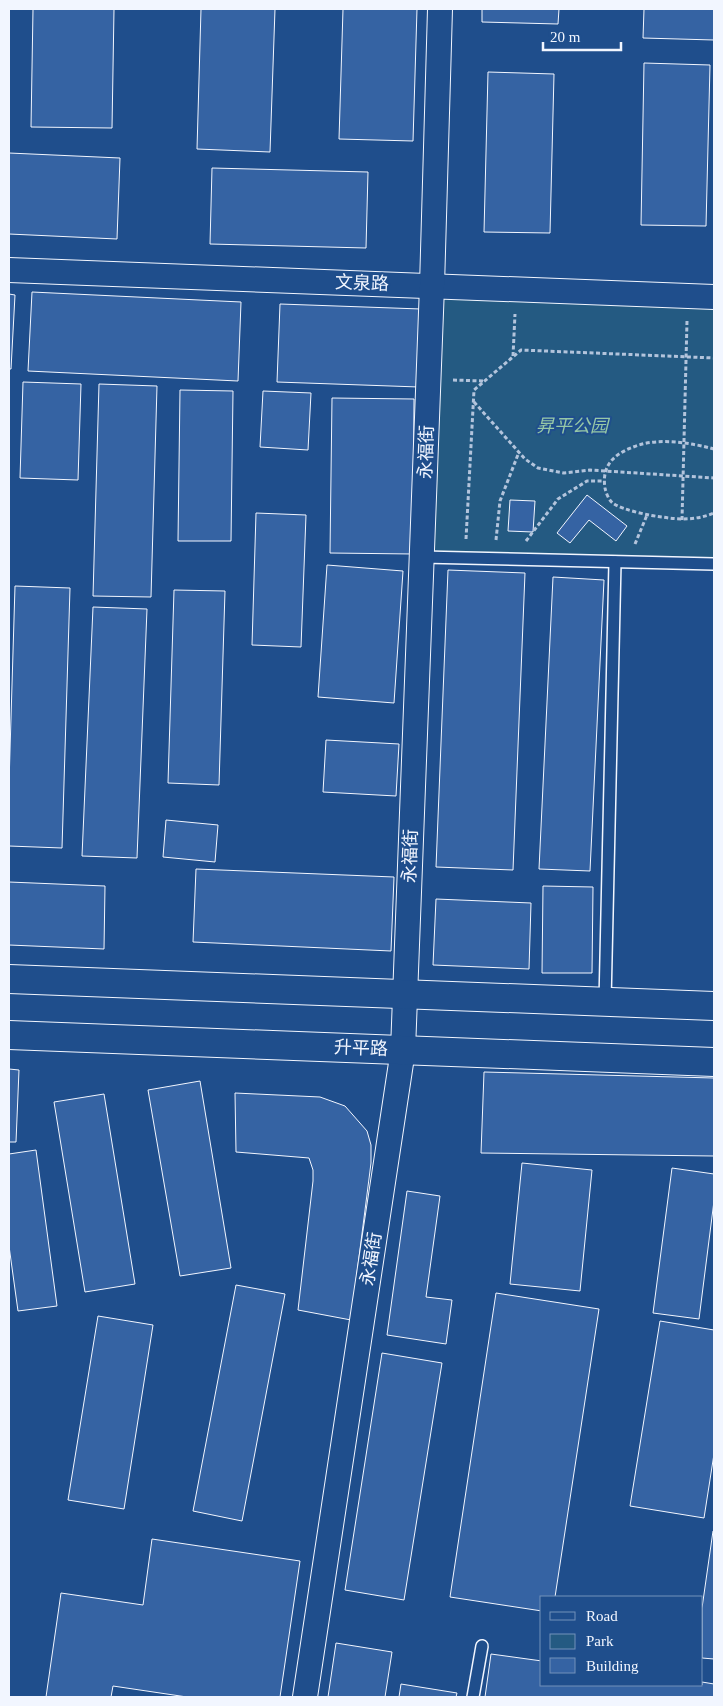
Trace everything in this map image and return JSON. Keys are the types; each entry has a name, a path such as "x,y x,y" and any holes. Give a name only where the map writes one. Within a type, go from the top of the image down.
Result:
{"street":[{"name":"永福街","path":"306,1697 403,1050 432,286 440,9"},
{"name":"文泉路","path":"9,270 714,297"},
{"path":"9,979 714,1006"},
{"name":"升平路","path":"9,1035 714,1062"}],"lane":[{"path":"422,557 714,564"},
{"path":"604,1002 615,562"},
{"path":"474,1697 482,1646"}],"path":[{"path":"513,356 516,289"},
{"path":"682,520 688,296"},
{"path":"473,541 466,541 474,390 513,356 521,350 714,358"},
{"path":"428,380 485,381"},
{"path":"473,402 519,452 538,468 564,474 590,470 714,478"},
{"path":"714,449 665,442 640,444 624,451 608,463 604,481 606,493 613,504 647,515 682,520 714,513"},
{"path":"496,541 500,501 519,452"},
{"path":"519,541 527,541 558,499 587,481 604,481"},
{"path":"627,562 647,515"},
{"path":"489,541 504,541"}],"green space":[{"name":"昇平公园","path":"432,286 714,297 714,564 422,557"}],"building":[{"path":"33,9 114,9 112,128 31,127"},
{"path":"201,9 275,9 270,152 197,149"},
{"path":"343,9 417,9 413,141 339,139"},
{"path":"482,9 559,9 558,24 482,22"},
{"path":"644,9 714,9 714,40 643,38"},
{"path":"644,63 710,65 706,226 641,225"},
{"path":"488,72 554,74 550,233 484,232"},
{"path":"9,153 120,158 117,239 9,234"},
{"path":"212,168 368,172 366,248 210,244"},
{"path":"32,292 241,302 238,381 28,371"},
{"path":"9,294 15,295 11,369 9,369"},
{"path":"280,304 421,309 419,387 277,382"},
{"path":"23,382 81,384 78,480 20,478"},
{"path":"99,384 157,386 151,597 93,596"},
{"path":"180,390 233,391 231,541 178,541"},
{"path":"263,391 311,393 308,450 260,447"},
{"path":"332,398 414,399 413,554 330,553"},
{"path":"587,495 627,526 616,541 589,520 570,543 557,533"},
{"path":"510,500 535,501 533,532 508,531"},
{"path":"256,513 306,515 301,647 252,645"},
{"path":"327,565 403,571 394,703 318,697"},
{"path":"448,570 525,573 513,870 436,867"},
{"path":"553,577 604,580 590,871 539,869"},
{"path":"15,586 70,588 62,848 9,846"},
{"path":"174,590 225,591 219,785 168,783"},
{"path":"93,607 147,609 137,858 82,856"},
{"path":"326,740 399,744 396,796 323,792"},
{"path":"166,820 218,825 215,862 163,857"},
{"path":"196,869 394,877 391,951 193,942"},
{"path":"9,882 105,886 104,949 9,945"},
{"path":"543,886 593,887 592,973 542,973"},
{"path":"436,899 531,903 529,969 433,965"},
{"path":"9,1069 19,1070 16,1142 9,1142"},
{"path":"484,1072 714,1078 714,1156 481,1153"},
{"path":"200,1081 231,1268 180,1276 148,1090"},
{"path":"235,1093 320,1097 345,1106 367,1131 371,1145 371,1163 351,1320 298,1310 313,1170 309,1158 236,1152"},
{"path":"104,1094 135,1284 85,1292 54,1102"},
{"path":"36,1150 57,1306 18,1311 9,1246 9,1154"},
{"path":"522,1163 592,1170 580,1291 510,1284"},
{"path":"672,1168 714,1174 714,1201 699,1319 653,1313"},
{"path":"407,1191 440,1196 426,1297 452,1300 446,1344 387,1335"},
{"path":"236,1285 285,1294 242,1521 193,1511"},
{"path":"496,1293 599,1309 555,1596 540,1596 540,1611 450,1597"},
{"path":"98,1316 153,1325 124,1509 68,1500"},
{"path":"660,1321 714,1330 714,1454 704,1518 630,1506"},
{"path":"382,1353 442,1363 404,1600 345,1590"},
{"path":"714,1531 714,1659 703,1658 703,1601"},
{"path":"152,1539 300,1561 280,1697 187,1697 113,1686 111,1697 46,1697 61,1593 143,1605"},
{"path":"336,1643 392,1652 385,1697 328,1697"},
{"path":"491,1654 540,1661 540,1686 703,1686 703,1682 714,1684 714,1697 485,1697"},
{"path":"401,1684 457,1693 456,1697 399,1697"}]}
